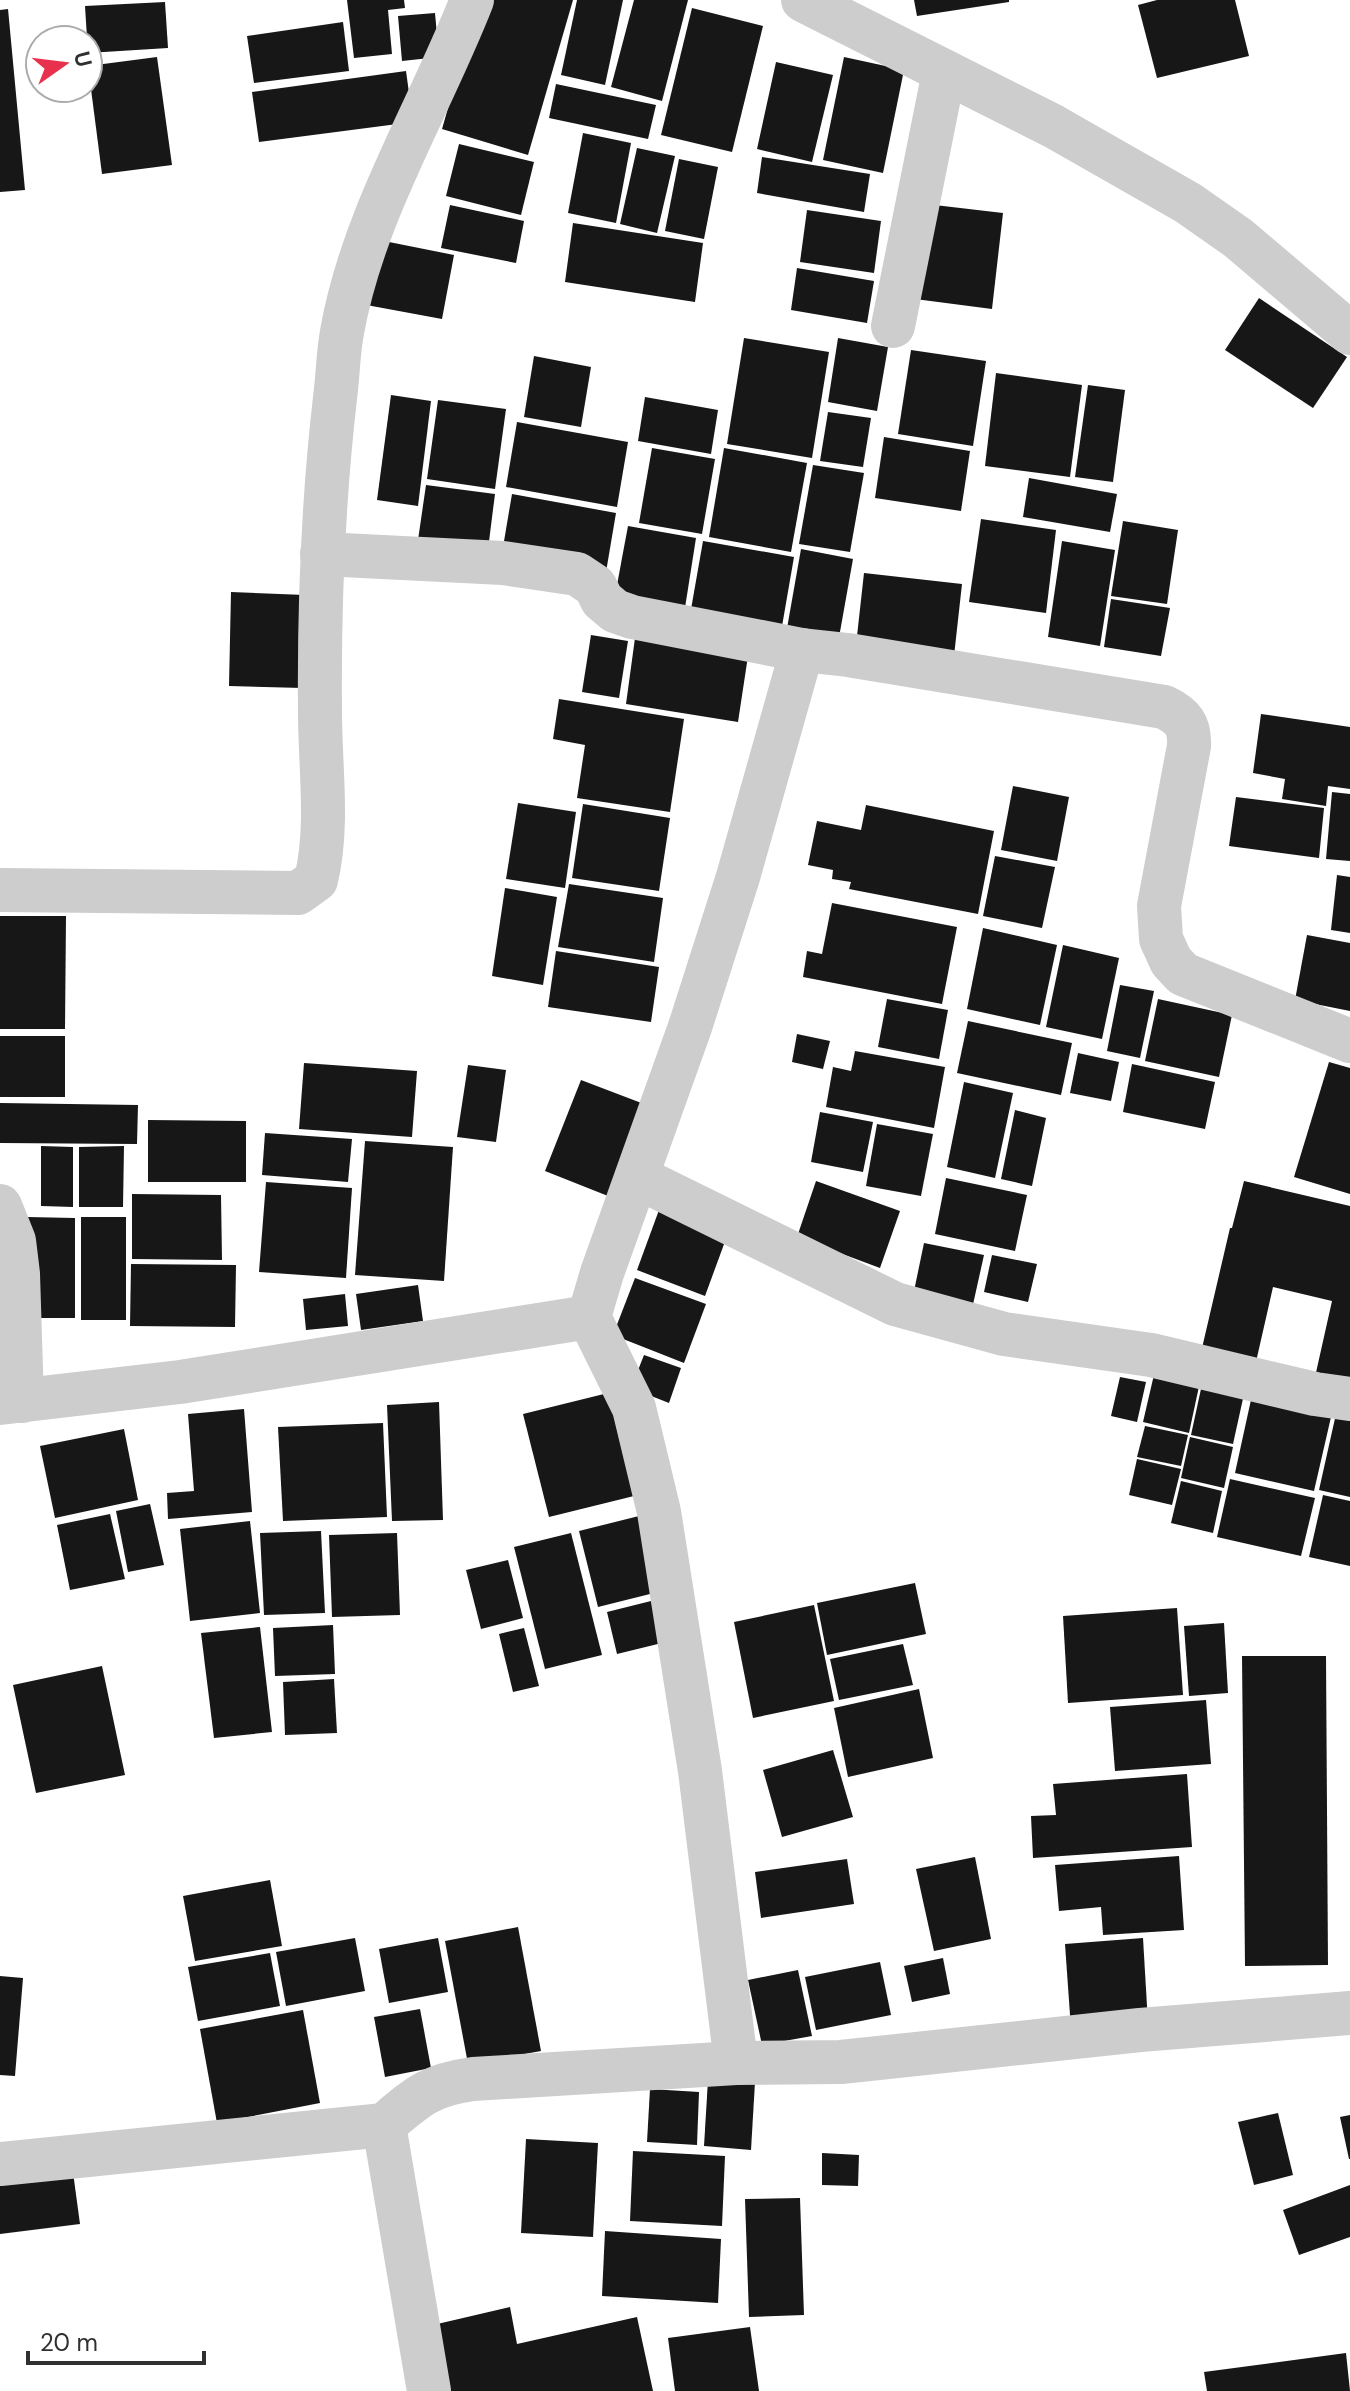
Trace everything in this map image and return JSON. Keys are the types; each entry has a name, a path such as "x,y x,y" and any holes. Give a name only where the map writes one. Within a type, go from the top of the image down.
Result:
{"street":[{"path":"0,890 298,893 316,880 323,833 320,711 322,554 329,449 342,334 358,263 397,165 472,0"},
{"path":"803,0 1053,126 1188,203 1238,238 1350,333"},
{"path":"893,326 944,72"},
{"path":"322,554 503,563 577,574 595,586 602,600 615,611 632,617 802,650 1164,707 1179,714 1189,732 1189,746 1159,906 1161,939 1171,961 1183,974 1350,1041"},
{"path":"736,2063 700,1771 659,1512 634,1408 589,1317 690,1027 738,877 802,650"},
{"path":"637,1177 895,1304 1004,1334 1151,1355 1315,1394 1350,1399"},
{"path":"0,1206 14,1241 18,1274 11,1402 180,1382 589,1317"},
{"path":"0,2164 384,2125 424,2092 448,2082 473,2079 736,2063 841,2062 1140,2030 1350,2013"},
{"path":"384,2125 429,2391"}],"building":[{"path":"347,0 404,0 405,8 388,10 392,54 354,58"},
{"path":"479,0 573,0 528,155 442,129"},
{"path":"577,0 623,0 605,85 561,75"},
{"path":"634,0 688,0 662,101 611,87"},
{"path":"914,0 1009,0 1009,2 917,16"},
{"path":"1157,0 1235,0 1249,56 1157,78 1138,5"},
{"path":"165,2 168,48 104,52 104,24 86,24 85,6"},
{"path":"692,8 763,26 732,152 661,135"},
{"path":"8,9 25,190 0,192 0,10"},
{"path":"435,13 439,57 402,61 398,16"},
{"path":"343,22 349,71 254,83 247,36"},
{"path":"157,57 172,165 102,174 93,104 104,104 104,64"},
{"path":"844,57 904,70 883,173 823,160"},
{"path":"776,62 833,75 812,162 757,149"},
{"path":"406,71 413,122 259,142 252,92"},
{"path":"556,84 656,105 648,139 549,118"},
{"path":"583,133 631,143 616,223 568,213"},
{"path":"459,144 534,162 521,215 446,196"},
{"path":"637,148 675,156 657,233 620,224"},
{"path":"762,157 870,174 864,212 757,193"},
{"path":"679,159 718,167 704,239 665,231"},
{"path":"926,204 1003,213 992,309 915,299"},
{"path":"450,205 524,221 516,263 441,248"},
{"path":"807,210 881,221 874,273 800,262"},
{"path":"573,223 703,243 695,302 565,282"},
{"path":"374,239 454,255 442,319 361,304"},
{"path":"797,268 874,281 867,323 791,310"},
{"path":"1259,298 1347,357 1313,408 1225,350"},
{"path":"744,338 829,352 812,458 727,444"},
{"path":"838,338 888,347 877,411 828,402"},
{"path":"911,350 986,361 973,446 898,434"},
{"path":"534,356 591,367 581,427 524,417"},
{"path":"996,373 1082,385 1070,477 985,466"},
{"path":"1088,385 1125,390 1113,482 1075,477"},
{"path":"391,395 431,401 418,506 377,500"},
{"path":"645,397 718,410 711,454 638,441"},
{"path":"438,400 506,409 495,489 427,479"},
{"path":"828,412 871,418 863,467 820,461"},
{"path":"517,422 628,442 617,507 506,487"},
{"path":"884,437 970,451 961,511 875,498"},
{"path":"652,448 715,459 702,534 639,523"},
{"path":"724,448 807,463 791,552 709,537"},
{"path":"813,465 864,473 850,552 799,544"},
{"path":"1029,478 1117,494 1110,532 1023,517"},
{"path":"426,485 495,494 487,557 417,547"},
{"path":"512,494 616,513 606,572 502,553"},
{"path":"981,519 1056,530 1046,613 969,602"},
{"path":"1123,521 1178,530 1167,604 1111,596"},
{"path":"628,526 696,538 684,614 614,601"},
{"path":"703,541 794,557 781,632 690,615"},
{"path":"1062,541 1115,550 1100,646 1048,637"},
{"path":"801,549 853,559 838,643 786,634"},
{"path":"864,573 962,584 954,656 856,645"},
{"path":"231,592 305,595 303,688 229,686"},
{"path":"1111,599 1170,608 1161,656 1104,647"},
{"path":"591,635 628,641 619,698 582,692"},
{"path":"635,638 748,656 738,722 626,704"},
{"path":"559,699 684,719 670,812 577,798 585,745 553,739"},
{"path":"1261,714 1350,727 1350,789 1328,786 1326,806 1282,799 1285,779 1253,773"},
{"path":"1013,786 1069,797 1057,861 1001,850"},
{"path":"1332,792 1350,794 1350,861 1326,859"},
{"path":"1236,797 1324,808 1319,858 1229,846"},
{"path":"518,803 576,812 565,888 506,879"},
{"path":"583,804 670,818 659,891 572,878"},
{"path":"866,805 994,831 978,914 849,889 851,882 832,879 833,870 808,865 817,821 861,830"},
{"path":"995,856 1055,867 1042,928 983,916"},
{"path":"1337,875 1350,877 1350,933 1331,930"},
{"path":"569,884 663,898 654,962 558,947"},
{"path":"505,888 557,897 543,985 492,976"},
{"path":"832,903 957,927 942,1004 803,977 807,951 822,954"},
{"path":"0,916 66,916 65,1029 0,1029"},
{"path":"983,928 1057,945 1040,1025 967,1009"},
{"path":"1307,935 1350,943 1350,1011 1295,1000"},
{"path":"1063,945 1119,958 1102,1039 1046,1027"},
{"path":"556,951 659,967 651,1022 548,1007"},
{"path":"1120,985 1154,991 1140,1058 1107,1051"},
{"path":"887,999 948,1010 939,1059 878,1047"},
{"path":"1158,999 1232,1015 1219,1077 1145,1061"},
{"path":"968,1021 1072,1043 1061,1095 957,1073"},
{"path":"797,1034 830,1041 823,1069 792,1062"},
{"path":"0,1036 65,1036 65,1097 0,1097"},
{"path":"855,1051 945,1067 934,1128 826,1107 833,1067 851,1071"},
{"path":"1078,1053 1119,1062 1111,1101 1070,1093"},
{"path":"1329,1062 1350,1068 1350,1194 1294,1177"},
{"path":"304,1063 417,1071 412,1137 299,1129"},
{"path":"1132,1064 1215,1082 1205,1129 1123,1112"},
{"path":"468,1065 506,1070 496,1142 457,1137"},
{"path":"581,1080 644,1104 608,1196 545,1171"},
{"path":"964,1082 1013,1093 995,1178 947,1167"},
{"path":"0,1103 138,1105 137,1144 0,1143"},
{"path":"1015,1110 1046,1118 1032,1186 1001,1179"},
{"path":"820,1112 873,1122 863,1172 811,1162"},
{"path":"148,1120 246,1121 246,1182 148,1182"},
{"path":"877,1124 933,1134 921,1196 866,1186"},
{"path":"265,1133 352,1139 348,1182 262,1175"},
{"path":"365,1141 453,1147 444,1281 355,1275"},
{"path":"41,1146 73,1147 73,1207 41,1206"},
{"path":"124,1146 123,1207 79,1207 79,1147"},
{"path":"946,1178 1027,1195 1015,1251 935,1234"},
{"path":"816,1181 900,1211 880,1268 797,1237"},
{"path":"1244,1181 1350,1206 1350,1385 1315,1377 1332,1301 1273,1287 1253,1375 1199,1361"},
{"path":"266,1182 352,1188 346,1278 259,1272"},
{"path":"132,1194 221,1195 222,1260 132,1259"},
{"path":"659,1210 727,1236 705,1296 637,1270"},
{"path":"27,1217 75,1218 75,1318 26,1318"},
{"path":"81,1217 126,1217 126,1320 81,1320"},
{"path":"924,1243 984,1255 972,1309 913,1296"},
{"path":"992,1255 1037,1264 1028,1302 984,1292"},
{"path":"131,1264 236,1265 235,1327 130,1326"},
{"path":"635,1278 706,1304 684,1363 613,1335"},
{"path":"418,1285 423,1321 361,1330 356,1294"},
{"path":"345,1294 348,1326 306,1330 303,1299"},
{"path":"644,1355 681,1368 669,1403 631,1388"},
{"path":"1156,1366 1201,1377 1189,1433 1143,1422"},
{"path":"1204,1375 1246,1385 1233,1444 1191,1435"},
{"path":"1120,1377 1146,1382 1137,1422 1111,1416"},
{"path":"1254,1386 1334,1404 1314,1491 1235,1473"},
{"path":"608,1393 634,1496 549,1517 523,1414"},
{"path":"439,1402 443,1520 392,1521 387,1405"},
{"path":"1338,1405 1350,1408 1350,1497 1319,1490"},
{"path":"244,1409 252,1512 168,1519 167,1493 194,1491 188,1414"},
{"path":"383,1423 387,1517 283,1521 278,1427"},
{"path":"1145,1426 1188,1435 1181,1466 1137,1457"},
{"path":"124,1429 138,1500 55,1518 40,1446"},
{"path":"1190,1437 1233,1447 1224,1488 1181,1478"},
{"path":"1137,1459 1181,1469 1172,1505 1129,1495"},
{"path":"1230,1479 1315,1498 1301,1556 1217,1537"},
{"path":"1181,1481 1222,1491 1213,1533 1171,1523"},
{"path":"1323,1495 1350,1501 1350,1566 1309,1557"},
{"path":"150,1504 164,1565 128,1572 116,1511"},
{"path":"110,1514 125,1579 70,1590 57,1525"},
{"path":"643,1515 662,1591 598,1607 579,1531"},
{"path":"250,1521 260,1613 190,1621 180,1529"},
{"path":"321,1531 325,1613 264,1615 260,1533"},
{"path":"397,1533 400,1615 332,1617 329,1535"},
{"path":"571,1533 602,1655 545,1669 514,1547"},
{"path":"508,1560 523,1618 481,1629 466,1570"},
{"path":"915,1583 926,1634 827,1655 817,1603"},
{"path":"655,1600 666,1642 617,1654 607,1612"},
{"path":"814,1605 834,1701 753,1718 734,1622"},
{"path":"1177,1608 1183,1695 1068,1703 1063,1616"},
{"path":"1224,1623 1228,1693 1189,1696 1184,1626"},
{"path":"333,1625 335,1674 275,1676 273,1628"},
{"path":"260,1627 272,1732 214,1738 201,1633"},
{"path":"524,1628 539,1686 513,1692 499,1634"},
{"path":"903,1644 913,1685 839,1700 830,1659"},
{"path":"1242,1656 1326,1656 1328,1965 1245,1966"},
{"path":"102,1666 125,1775 36,1793 13,1685"},
{"path":"334,1679 337,1733 285,1735 283,1682"},
{"path":"919,1689 933,1758 848,1777 834,1708"},
{"path":"1206,1700 1211,1764 1115,1771 1110,1707"},
{"path":"833,1750 853,1817 782,1837 763,1770"},
{"path":"1187,1774 1192,1847 1033,1858 1031,1816 1056,1815 1053,1784"},
{"path":"1179,1856 1184,1930 1103,1935 1101,1907 1059,1911 1055,1865"},
{"path":"975,1857 991,1939 934,1951 916,1869"},
{"path":"847,1859 854,1904 761,1918 755,1872"},
{"path":"270,1880 282,1946 195,1961 183,1896"},
{"path":"518,1927 541,2051 468,2064 445,1941"},
{"path":"355,1938 365,1991 286,2006 276,1952"},
{"path":"438,1938 448,1992 389,2003 379,1949"},
{"path":"1143,1938 1148,2023 1071,2029 1065,1944"},
{"path":"270,1953 280,2006 198,2021 188,1967"},
{"path":"943,1958 950,1994 912,2002 904,1966"},
{"path":"880,1962 891,2015 816,2030 805,1977"},
{"path":"798,1970 812,2036 762,2045 748,1980"},
{"path":"0,1976 23,1978 15,2076 0,2075"},
{"path":"420,2009 431,2068 385,2077 374,2017"},
{"path":"303,2010 320,2103 217,2123 200,2029"},
{"path":"708,2080 755,2082 751,2150 704,2146"},
{"path":"650,2089 699,2092 697,2145 647,2142"},
{"path":"1278,2113 1293,2175 1254,2185 1238,2122"},
{"path":"1350,2115 1350,2159 1349,2159 1340,2117"},
{"path":"526,2139 598,2143 593,2237 521,2233"},
{"path":"633,2151 725,2156 722,2226 630,2221"},
{"path":"822,2153 859,2155 858,2186 822,2185"},
{"path":"72,2165 80,2224 0,2234 0,2174"},
{"path":"1350,2185 1350,2237 1299,2255 1283,2210"},
{"path":"800,2198 804,2315 749,2317 745,2199"},
{"path":"605,2231 721,2239 718,2303 602,2296"},
{"path":"510,2307 517,2344 637,2317 653,2391 447,2391 433,2325"},
{"path":"750,2327 759,2391 675,2391 668,2338"},
{"path":"1346,2353 1350,2391 1207,2391 1204,2372"}]}
